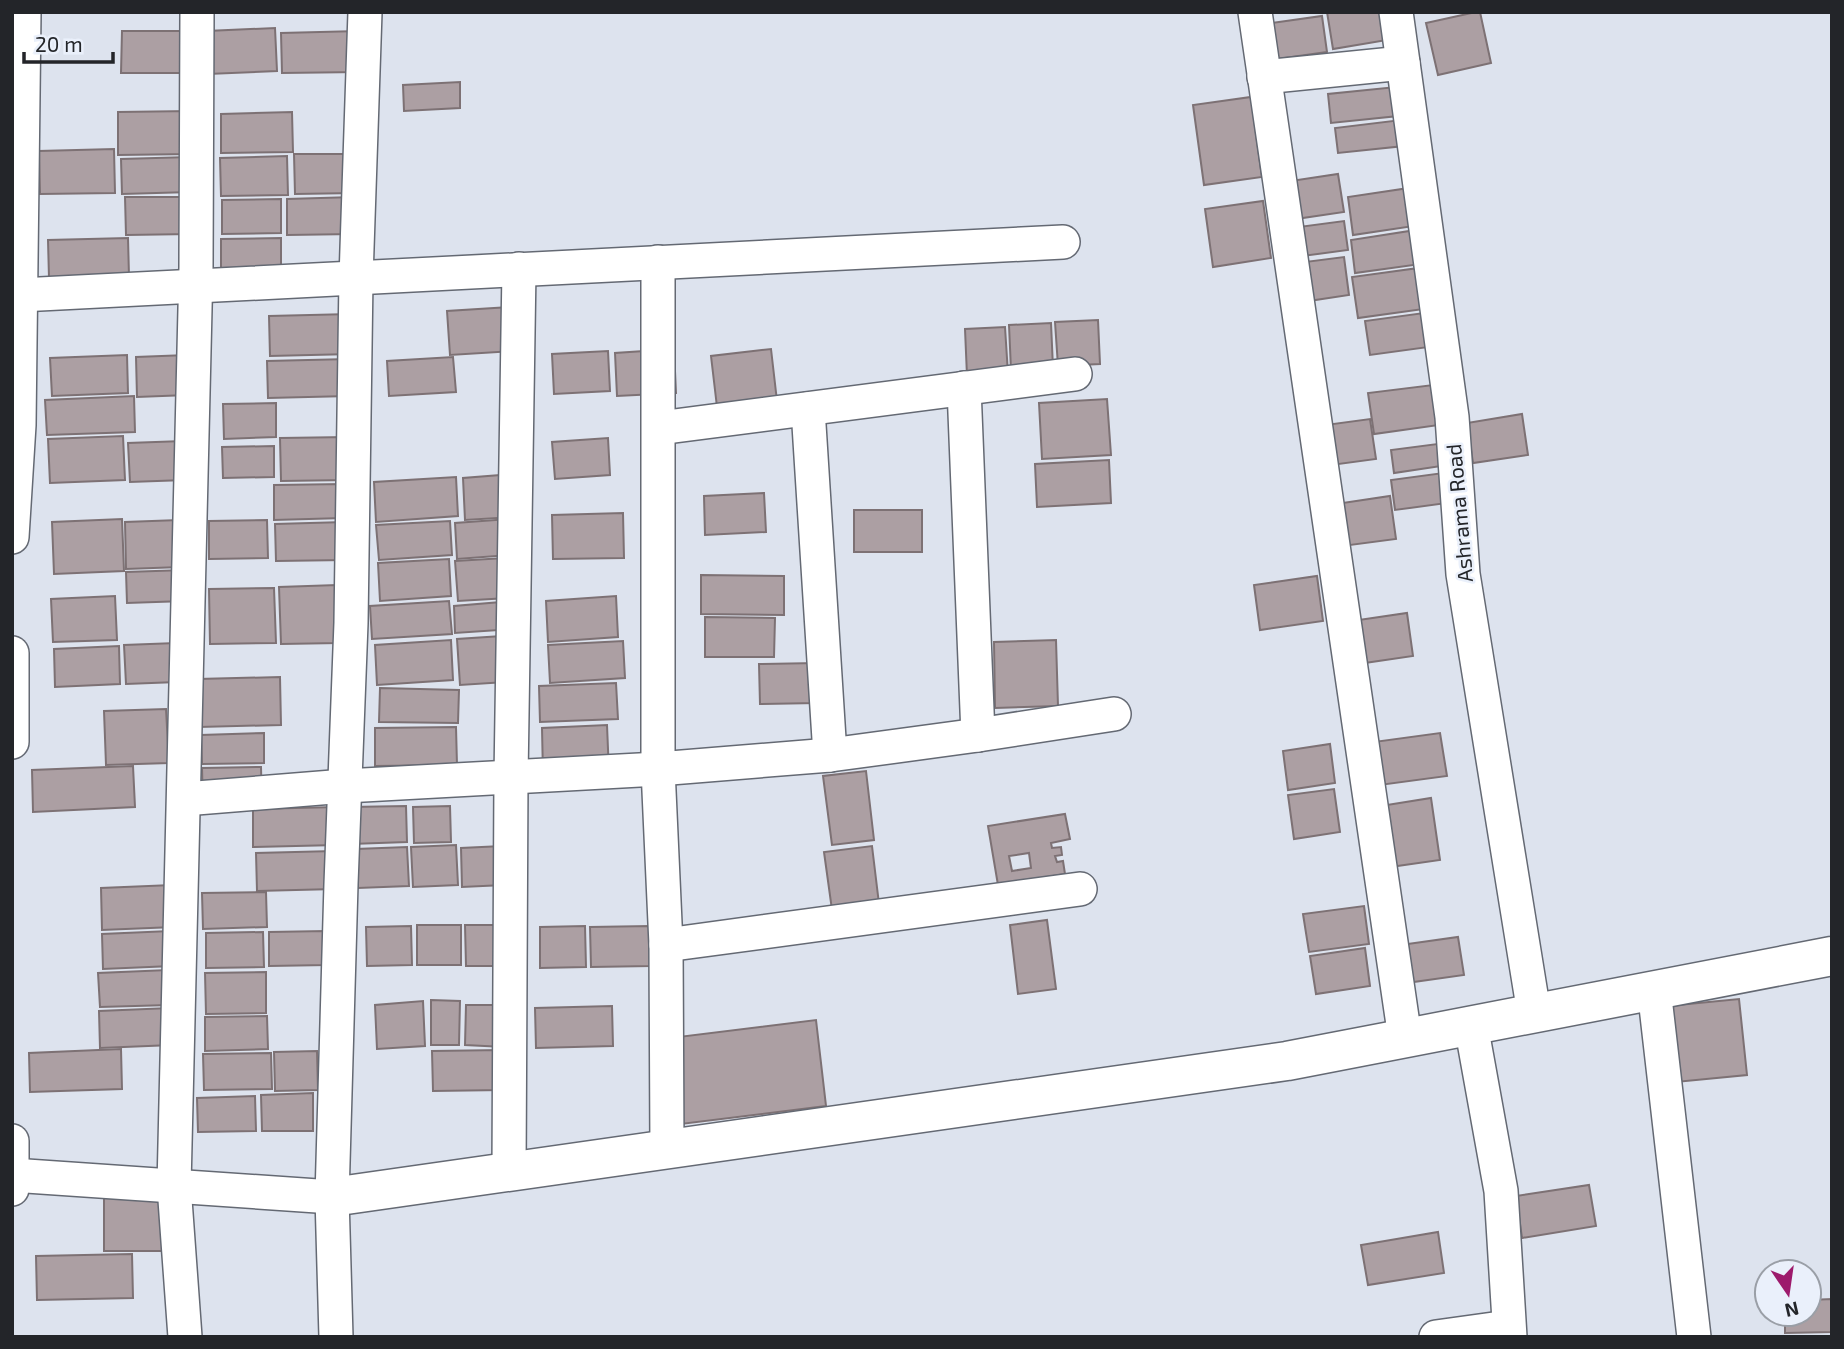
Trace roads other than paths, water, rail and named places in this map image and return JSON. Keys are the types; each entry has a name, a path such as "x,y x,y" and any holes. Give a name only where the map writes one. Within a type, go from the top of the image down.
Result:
{"street":[{"path":"12,537 20,295 24,12"},
{"path":"185,1337 174,1186 195,286 197,12"},
{"path":"336,1337 332,1197 351,623 356,278 365,12"},
{"path":"1255,12 1405,1038"},
{"name":"Ashrama Road","path":"1396,12 1452,417 1463,574 1534,1013"},
{"path":"1264,77 1403,63"},
{"path":"20,295 1063,242"},
{"path":"659,262 658,769 666,945 667,1149"},
{"path":"509,1172 511,777 519,269"},
{"path":"659,428 1075,374"},
{"path":"964,388 978,735"},
{"path":"808,409 830,755"},
{"path":"12,653 12,742"},
{"path":"184,799 345,786 658,769 830,755 1114,714"},
{"path":"666,945 1080,889"},
{"path":"13,1175 332,1197 1273,1063 1832,956"},
{"path":"1654,989 1694,1337"},
{"path":"1436,1337 1509,1332 1501,1191 1471,1025"},
{"path":"12,1141 12,1189"}]}
